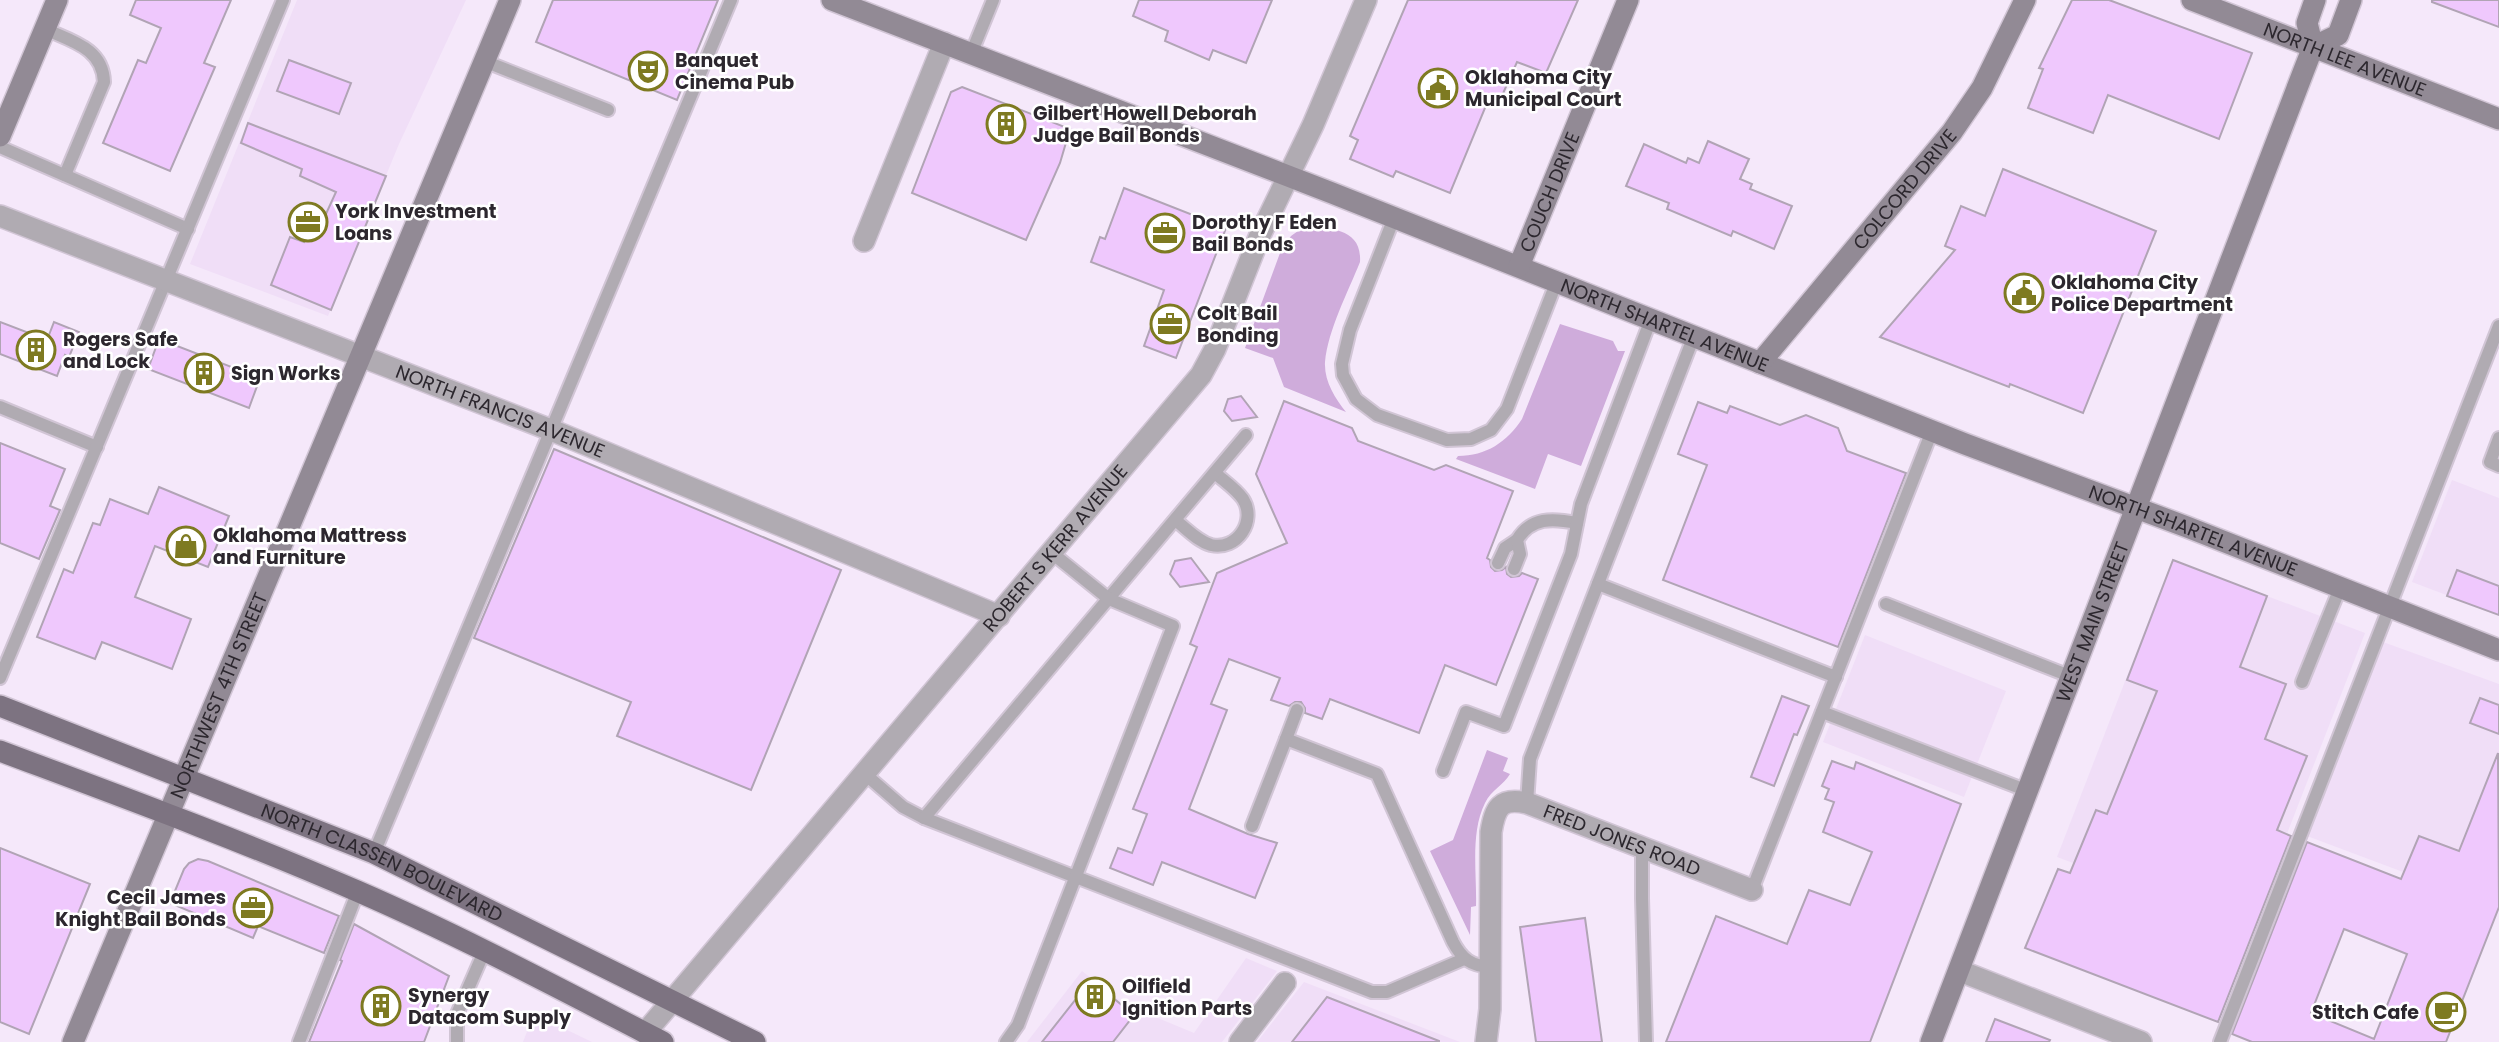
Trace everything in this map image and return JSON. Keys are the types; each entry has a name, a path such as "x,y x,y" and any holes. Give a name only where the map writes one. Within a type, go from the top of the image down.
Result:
{"main road":[{"path":"0,136 57,0"},
{"name":"NORTHWEST 4TH STREET","path":"74,1042 510,0"},
{"name":"NORTH SHARTEL AVENUE","path":"832,0 2499,650"},
{"name":"COUCH DRIVE","path":"1519,266 1628,0"},
{"name":"COLCORD DRIVE","path":"1760,363 1952,132 1982,88 2025,0"},
{"name":"NORTH LEE AVENUE","path":"2192,0 2499,120"},
{"name":"WEST MAIN STREET","path":"1931,1042 2313,47 2307,23 2315,0"},
{"path":"2313,47 2338,35 2351,0"},
{"name":"NORTH CLASSEN BOULEVARD","path":"0,706 374,853 755,1042"},
{"name":"NORTH CLASSEN BOULEVARD","path":"0,751 358,891 654,1037"}],"street":[{"name":"ROBERT S KERR AVENUE","path":"654,1037 673,1000 1205,369 1216,349 1260,235 1313,125 1366,0"},
{"path":"864,241 944,43"},
{"name":"NORTH FRANCIS AVENUE","path":"0,216 550,430 999,616"},
{"name":"FRED JONES ROAD","path":"1491,967 1491,832 1498,808 1508,801 1527,803 1752,890"},
{"path":"1486,1042 1491,967"},
{"path":"1959,971 2141,1042"},
{"path":"1240,1042 1285,983"}],"lane":[{"path":"0,678 283,0"},
{"path":"374,853 731,0"},
{"path":"971,54 993,0"},
{"path":"45,29 85,48 99,59 104,70 104,82 65,175"},
{"path":"484,61 608,110"},
{"path":"0,147 188,229"},
{"path":"1394,218 1350,330 1342,364 1343,375 1356,399 1377,415 1447,440 1471,439 1491,430 1507,409 1557,281"},
{"path":"1444,771 1466,712 1504,726 1571,554 1581,504 1651,318"},
{"path":"2220,1042 2499,326"},
{"path":"1527,803 1530,759 1694,336"},
{"path":"0,407 97,447"},
{"path":"1752,890 1932,431"},
{"path":"924,818 1245,435"},
{"path":"2499,438 2490,462 2499,466"},
{"path":"1175,520 1212,545 1231,542 1239,536 1248,520 1244,500 1214,473"},
{"path":"1498,563 1505,548 1517,540 1527,526 1549,519 1577,523"},
{"path":"1514,569 1520,554 1517,540"},
{"path":"1006,1042 1018,1025 1173,626 1109,599 1052,553"},
{"path":"1598,584 1836,677"},
{"path":"2302,682 2340,588"},
{"path":"1886,604 2072,677"},
{"path":"1252,827 1297,710"},
{"path":"1822,712 2028,791"},
{"path":"1286,739 1377,774 1453,942 1471,964 1491,967"},
{"path":"865,774 903,807 924,818 1380,993 1464,958"},
{"path":"1643,847 1646,1042"},
{"path":"299,1042 358,891"},
{"path":"457,1042 457,1014 484,951"}],"shaded area":[{"path":"297,0 466,0 399,144 328,316 190,264"},
{"path":"1305,226 1343,232 1356,242 1359,251 1360,262 1334,324 1325,362 1328,382 1346,412 1284,387 1273,358 1245,348 1280,253 1291,236"},
{"path":"1560,324 1613,341 1618,351 1625,351 1581,466 1548,454 1535,489 1456,459 1458,456 1478,453 1495,446 1516,427 1522,419"},
{"path":"2452,480 2499,498 2499,615 2412,582"},
{"path":"2172,560 2365,633 2250,929 2057,857"},
{"path":"1865,635 2006,691 1964,797 1823,742"},
{"path":"2383,642 2499,684 2499,908 2307,836"},
{"path":"1487,750 1508,758 1503,771 1510,774 1488,798 1477,827 1476,906 1471,907 1470,935 1430,851 1453,840"},
{"path":"1246,958 1277,971 1222,1042 1027,1042 1082,971 1124,1004 1194,1033"},
{"path":"1304,982 1460,1042 1257,1042"},
{"path":"534,1014 592,1042 523,1042"}],"building":[{"path":"136,0 231,0 204,63 215,67 170,171 103,143 138,60 146,63 161,28 130,15"},
{"name":"Banquet Cinema Pub","path":"553,0 718,0 677,100 536,42"},
{"path":"1139,0 1272,0 1246,63 1213,50 1209,60 1165,41 1168,31 1133,16"},
{"name":"Oklahoma City Municipal Court","path":"1408,0 1578,0 1546,73 1517,62 1497,107 1487,103 1450,193 1396,171 1393,177 1350,159 1358,140 1350,136"},
{"path":"2072,0 2109,0 2252,53 2219,139 2108,95 2093,133 2028,108 2043,69 2039,68"},
{"path":"2499,0 2499,27 2432,2"},
{"path":"289,60 351,83 339,114 277,91"},
{"path":"962,87 1070,129 1060,163 1026,240 912,193 951,92"},
{"path":"248,123 386,176 331,310 271,285 290,237 304,242 312,224 320,227 336,192 300,176 302,169 241,143"},
{"path":"1708,141 1749,159 1740,179 1752,184 1750,189 1792,206 1774,249 1733,231 1731,236 1667,209 1669,203 1626,186 1644,144 1686,163 1688,158 1699,163"},
{"name":"Oklahoma City Police Department","path":"2003,169 2156,231 2083,413 1880,337 1955,250 1945,246 1961,206 1985,216"},
{"path":"1124,188 1226,228 1176,358 1144,346 1164,290 1091,262 1100,237 1105,239"},
{"name":"Rogers Safe and Lock","path":"0,322 47,340 54,322 79,332 69,357 65,355 57,376 0,354"},
{"name":"Sign Works","path":"159,339 260,378 249,408 148,369"},
{"path":"1241,396 1257,417 1232,421 1224,411 1228,399"},
{"path":"1284,401 1352,428 1358,441 1434,470 1446,465 1513,491 1487,558 1495,571 1506,567 1507,574 1511,577 1522,573 1538,579 1496,685 1445,665 1419,733 1330,699 1322,719 1305,713 1301,702 1289,706 1271,700 1280,678 1229,659 1211,704 1227,710 1189,809 1277,843 1255,898 1162,862 1153,885 1110,868 1118,848 1132,853 1147,814 1133,809 1197,647 1190,644 1217,573 1287,543 1256,474"},
{"path":"1698,402 1727,413 1730,406 1780,425 1806,415 1838,428 1847,451 1906,473 1838,647 1663,580 1707,465 1678,454"},
{"path":"0,443 65,469 50,506 60,510 39,559 0,543"},
{"path":"554,449 841,570 751,790 617,736 631,702 474,638"},
{"path":"159,487 229,516 208,567 155,546 135,597 191,619 172,669 102,642 95,659 37,637 64,569 73,573 93,523 100,525 110,499 148,514"},
{"path":"1191,558 1209,582 1180,587 1170,574 1175,561"},
{"path":"2173,560 2267,596 2240,667 2286,684 2265,739 2307,756 2277,830 2291,836 2218,1022 2025,948 2058,869 2070,873 2096,810 2107,814 2157,691 2127,680"},
{"path":"2457,570 2499,586 2499,615 2447,596"},
{"path":"1782,696 1809,706 1797,735 1794,734 1774,786 1751,777"},
{"path":"2480,698 2499,705 2499,734 2470,723"},
{"path":"2498,753 2499,907 2446,1042 2252,1042 2232,1034 2307,842 2401,879 2419,836 2459,851","holes":["2344,929 2407,954 2374,1039 2311,1013"]},
{"path":"1832,761 1854,769 1856,762 1961,804 1870,1042 1666,1042 1716,916 1787,944 1809,890 1850,905 1872,852 1823,832 1834,802 1825,799 1829,789 1822,786"},
{"path":"0,848 90,884 29,1034 0,1022"},
{"name":"Cecil James Knight Bail Bonds","path":"198,859 339,916 324,953 258,926 253,938 170,903 184,869"},
{"path":"1585,918 1602,1042 1536,1042 1520,927"},
{"name":"Synergy Datacom Supply","path":"354,924 449,976 424,1042 309,1042"},
{"name":"Oilfield Ignition Parts","path":"1091,980 1134,1015 1113,1042 1042,1042"},
{"path":"1327,997 1439,1041 1439,1042 1292,1042"},
{"path":"1995,1019 2050,1040 1986,1042"}],"place":[{"name":"Banquet Cinema Pub","path":"648,71"},
{"name":"Oklahoma City Municipal Court","path":"1438,88"},
{"name":"Gilbert Howell Deborah Judge Bail Bonds","path":"1006,124"},
{"name":"York Investment Loans","path":"308,222"},
{"name":"Dorothy F Eden Bail Bonds","path":"1165,233"},
{"name":"Oklahoma City Police Department","path":"2024,293"},
{"name":"Colt Bail Bonding","path":"1170,324"},
{"name":"Rogers Safe and Lock","path":"36,350"},
{"name":"Sign Works","path":"204,373"},
{"name":"Oklahoma Mattress and Furniture","path":"186,546"},
{"name":"Cecil James Knight Bail Bonds","path":"253,908"},
{"name":"Oilfield Ignition Parts","path":"1095,997"},
{"name":"Synergy Datacom Supply","path":"381,1006"},
{"name":"Stitch Cafe","path":"2446,1012"}]}
